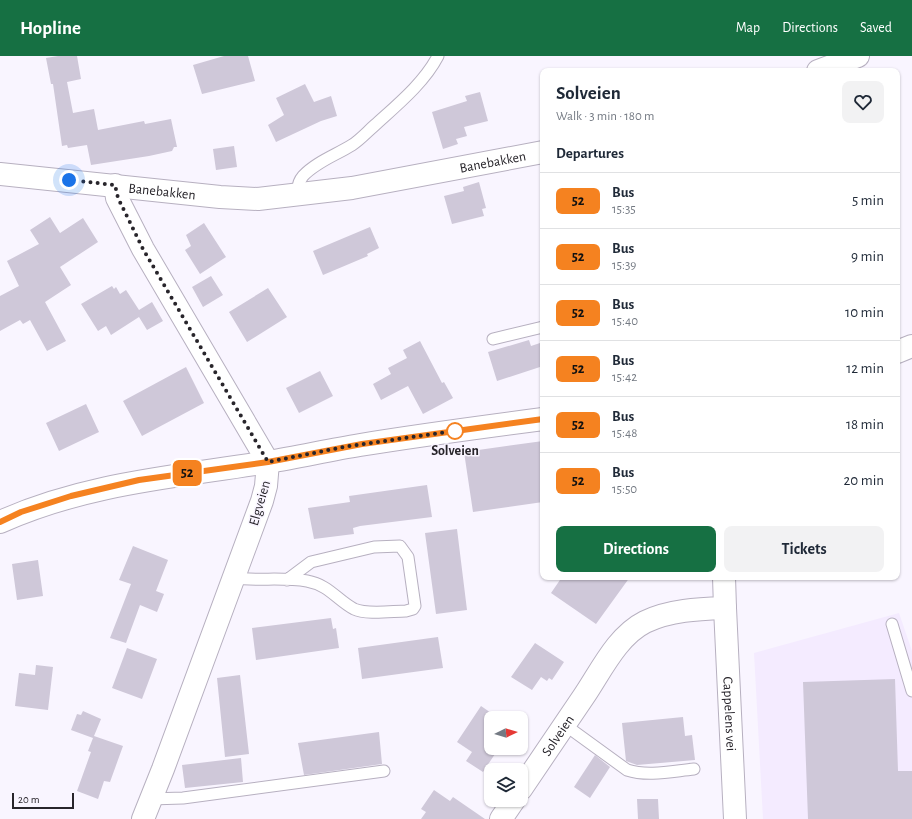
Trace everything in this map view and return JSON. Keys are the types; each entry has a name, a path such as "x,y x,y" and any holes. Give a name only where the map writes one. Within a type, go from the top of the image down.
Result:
{"street":[{"path":"826,68 858,56"},
{"name":"Banebakken","path":"0,174 220,197 258,199 300,196 352,188 540,153"},
{"name":"Elgveien","path":"115,185 118,198 143,249 268,462 266,486 262,502 143,819"},
{"path":"900,351 912,346"},
{"path":"0,522 21,512 71,496 139,480 268,462 355,446 540,419"},
{"path":"724,580 725,608"},
{"name":"Solveien","path":"528,779 611,656 630,632 644,623 665,615 702,609 725,608"},
{"name":"Cappelens vei","path":"725,608 736,819"},
{"path":"501,819 509,807"}],"lane":[{"path":"300,196 297,189 302,177 310,169 353,144 388,113 418,84 433,66 438,56"},
{"path":"493,339 540,328"},
{"path":"234,578 307,581 320,585 337,595 354,609 362,611 406,611 413,609 415,606 408,557 400,546 374,547 311,562 287,580"},
{"path":"892,624 912,691"},
{"path":"564,725 627,770 651,773 694,768"},
{"path":"150,799 183,798 384,771"}],"shaded area":[{"path":"899,613 912,651 912,819 763,819 754,653"}],"building":[{"path":"58,56 77,56 81,79 67,82 73,113 94,109 98,130 144,121 145,124 171,119 177,147 174,147 172,151 149,156 91,165 87,145 68,148 67,145 62,146 53,84 51,84 46,58"},
{"path":"224,56 248,56 255,81 202,94 193,65"},
{"path":"305,84 314,102 331,96 337,116 321,121 276,142 268,125 284,115 276,98"},
{"path":"480,92 488,121 464,127 467,136 456,139 458,144 443,149 432,112 467,101 465,96"},
{"path":"234,146 237,167 216,170 213,149"},
{"path":"479,182 486,208 482,209 484,216 452,224 444,196 464,191 463,187"},
{"path":"50,217 60,233 83,218 98,242 60,267 71,285 45,302 66,341 47,351 30,320 23,324 20,320 0,331 0,296 19,286 7,261 39,244 30,230"},
{"path":"204,223 226,257 200,274 185,250 191,246 186,235"},
{"path":"370,227 379,248 367,254 368,256 323,275 313,251"},
{"path":"211,276 223,295 203,307 192,287"},
{"path":"112,286 114,289 116,287 120,294 126,290 139,310 152,302 163,321 147,330 139,317 111,335 106,326 98,331 81,304"},
{"path":"268,288 287,317 247,342 229,312"},
{"path":"529,340 531,346 540,343 540,367 497,381 488,352"},
{"path":"420,341 442,383 444,382 453,398 423,414 408,386 381,400 373,384 391,374 388,368 407,358 403,350"},
{"path":"186,367 204,403 142,436 123,401"},
{"path":"320,371 333,396 299,413 286,388"},
{"path":"86,404 99,432 59,451 46,423"},
{"path":"540,441 540,502 473,512 464,452"},
{"path":"427,485 432,517 360,526 353,528 354,534 314,539 308,508 350,502 349,496"},
{"path":"457,529 467,610 436,614 425,533"},
{"path":"133,546 168,560 156,591 164,594 157,612 140,605 126,643 110,638 131,584 119,580"},
{"path":"38,560 43,596 17,600 12,564"},
{"path":"560,580 628,580 596,624 551,593"},
{"path":"331,618 333,629 336,628 339,648 256,660 252,628"},
{"path":"438,637 443,668 362,679 358,648"},
{"path":"535,643 564,662 552,680 549,678 547,681 541,677 532,690 511,677"},
{"path":"127,648 157,659 142,699 112,688"},
{"path":"36,665 53,667 48,710 15,706 19,673 35,675"},
{"path":"240,675 249,754 225,757 217,678"},
{"path":"895,679 898,771 912,771 912,819 808,819 803,682"},
{"path":"481,706 488,711 484,711 484,755 494,755 489,763 484,763 483,772 466,761 472,752 457,742"},
{"path":"83,711 101,719 94,736 123,746 110,782 104,781 98,799 77,791 91,752 88,751 93,738 71,730 77,714 81,715"},
{"path":"683,717 685,736 692,735 695,760 637,765 626,761 622,723"},
{"path":"379,732 382,764 304,775 298,743"},
{"path":"595,755 610,767 590,798 574,787"},
{"path":"241,758 243,782 185,788 182,765"},
{"path":"434,790 450,801 453,797 485,819 421,819 426,812 421,809"},
{"path":"637,799 658,799 659,819 638,819"}],"bus line":[{"name":"52","path":"0,522 21,512 71,496 139,480 268,462 362,444 540,419"}],"place":[{"name":"Solveien","path":"455,431"}],"route":[{"path":"69,180 115,185 118,198 143,249 244,417 268,462 349,446 455,431"}]}
